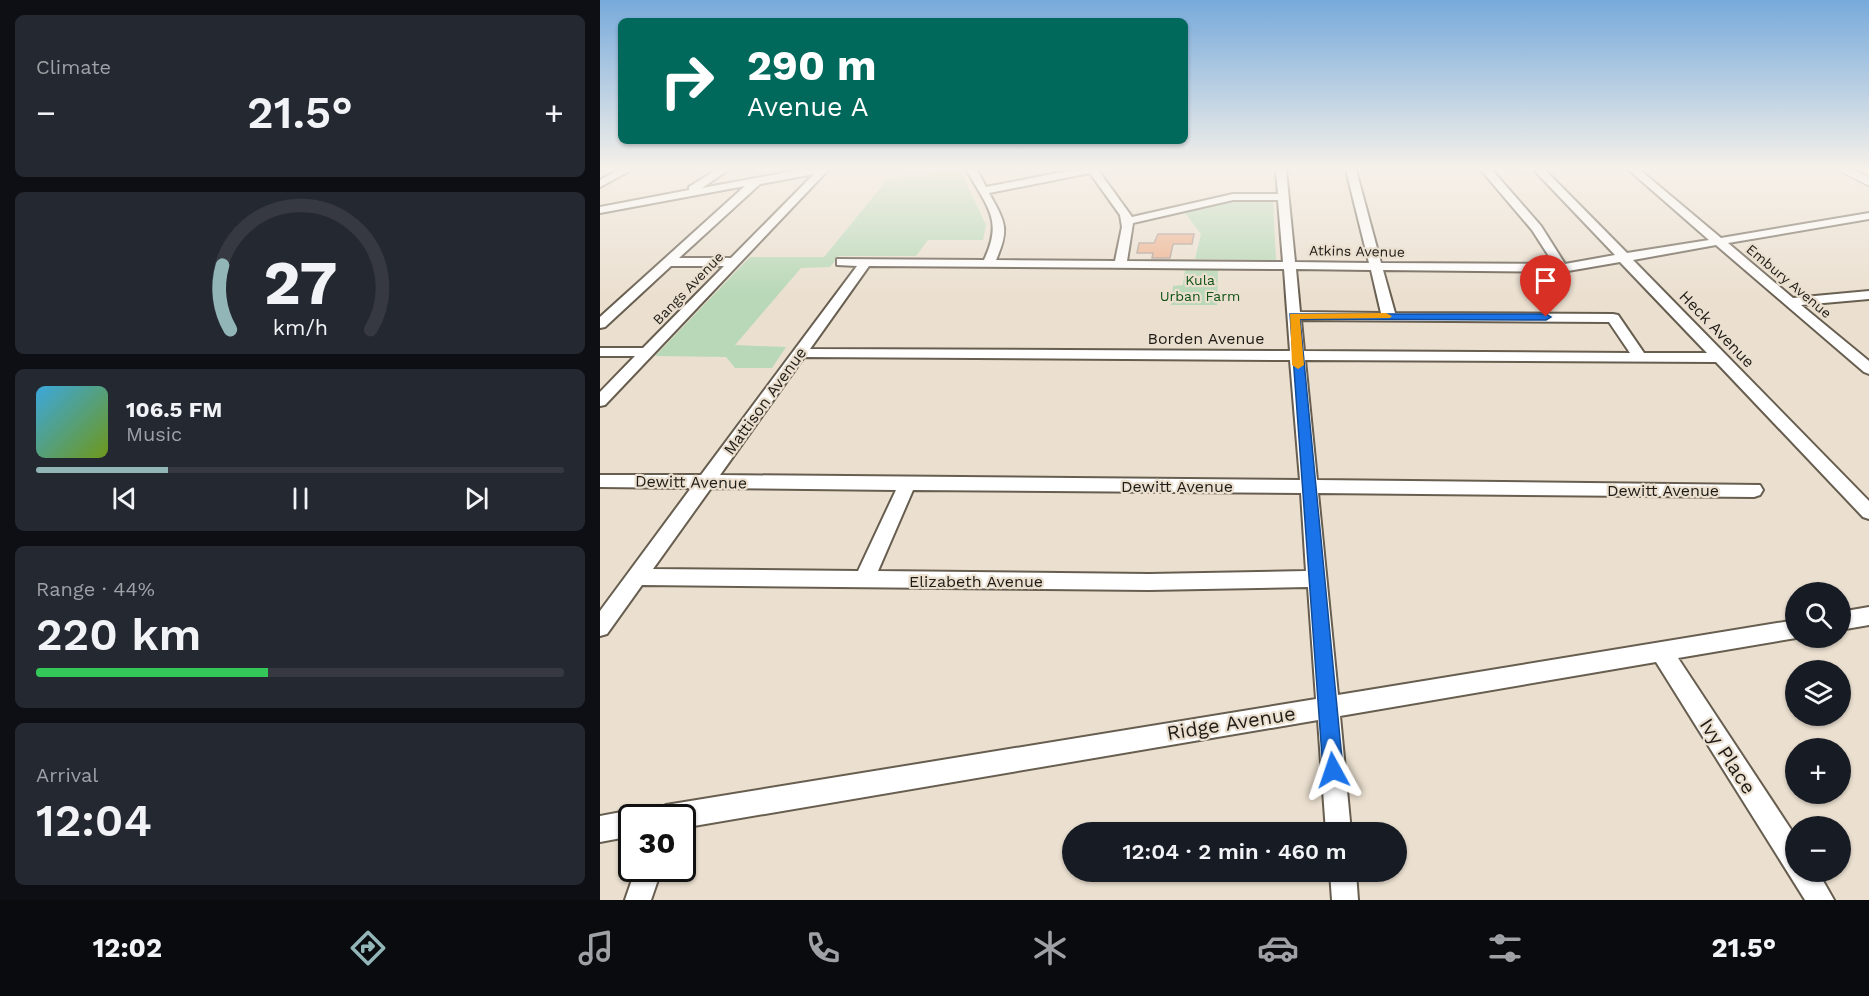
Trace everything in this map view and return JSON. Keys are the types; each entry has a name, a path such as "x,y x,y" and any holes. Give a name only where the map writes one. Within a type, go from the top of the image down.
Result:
{"street":[{"path":"600,223 615,212"},
{"path":"600,324 723,212"},
{"name":"Bangs Avenue","path":"600,401 782,212"},
{"path":"988,263 1001,231 995,212"},
{"path":"1120,264 1128,221 1124,212"},
{"path":"1128,221 1168,212"},
{"path":"1285,212 1338,822"},
{"path":"1361,212 1389,316"},
{"path":"1523,212 1537,228 1562,268"},
{"name":"Heck Avenue","path":"1580,212 1869,512"},
{"name":"Embury Avenue","path":"1684,212 1869,369"},
{"name":"Atkins Avenue","path":"841,262 1562,268 1869,216"},
{"path":"669,262 734,261"},
{"name":"Mattison Avenue","path":"600,627 866,262"},
{"path":"1790,302 1869,295"},
{"path":"1294,316 1613,318 1640,358"},
{"path":"600,352 647,352"},
{"name":"Borden Avenue","path":"799,353 1721,358"},
{"name":"Dewitt Avenue","path":"600,481 1754,490"},
{"path":"864,580 907,484"},
{"name":"Elizabeth Avenue","path":"636,577 1149,582 1316,579"},
{"path":"1851,619 1869,616"},
{"name":"Ridge Avenue","path":"696,812 1785,630"},
{"name":"Ivy Place","path":"1661,651 1785,844"},
{"path":"600,829 618,826"},
{"path":"638,900 644,882"},
{"path":"1343,882 1345,900"},
{"path":"1809,882 1821,900"}],"green space":[{"path":"861,212 980,212 986,225 983,240 928,240 916,256 839,256 830,267 801,268 735,345 786,347 772,368 735,368 726,357 655,356 750,257 824,257"},
{"path":"1274,212 1276,260 1195,259 1201,234 1185,213"},
{"name":"Kula Urban Farm","path":"1185,269 1218,270 1217,305 1171,305 1173,286 1183,285"}],"building":[{"path":"1158,234 1194,234 1192,244 1173,244 1170,258 1152,258 1153,253 1137,253 1139,243 1154,243"}],"slow traffic":[{"path":"1298,365 1294,316 1386,316"}],"route":[{"path":"1333,770 1294,316 1546,317"}]}
